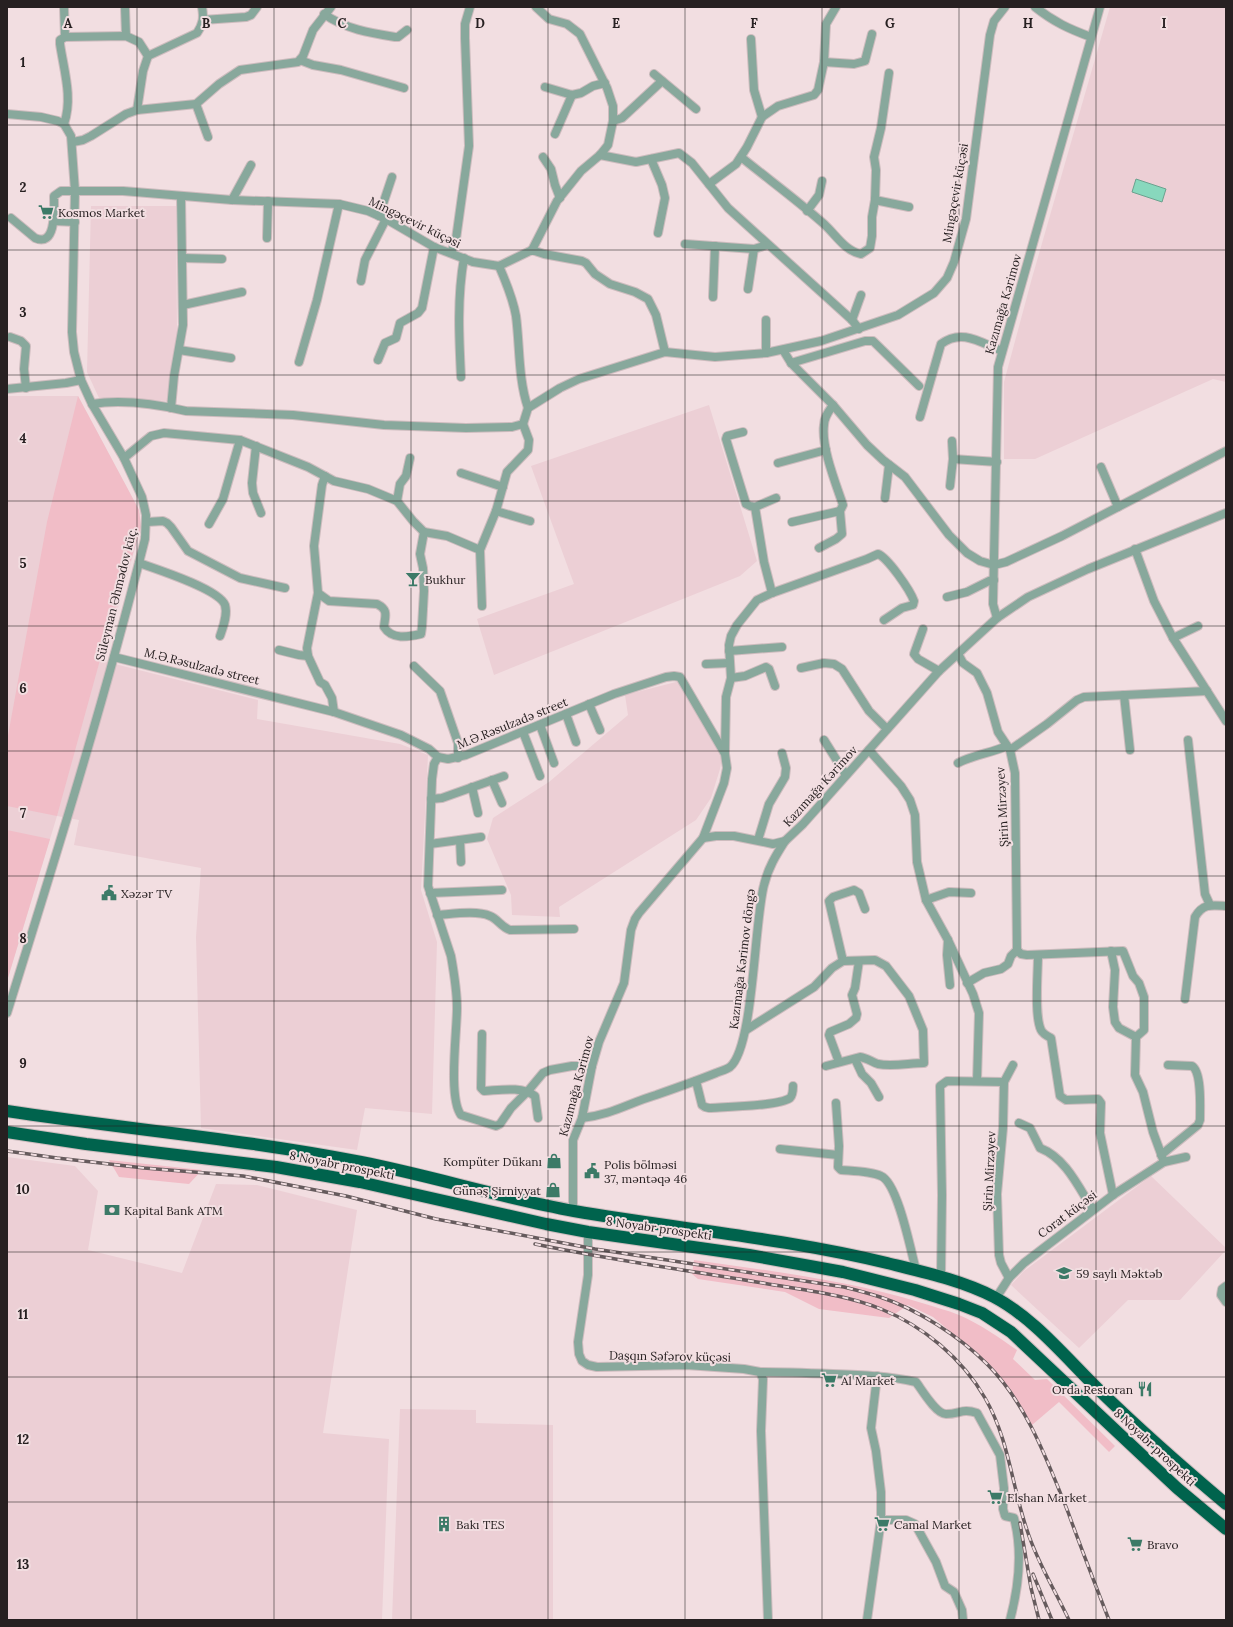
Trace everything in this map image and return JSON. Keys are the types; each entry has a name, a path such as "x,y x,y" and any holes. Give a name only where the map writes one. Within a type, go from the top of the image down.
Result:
{"highway":[{"name":"8 Noyabr prospekti","path":"7,1111 88,1124 237,1141 362,1162 514,1198 573,1210 839,1252 916,1270 968,1285 996,1298 1026,1318 1142,1430 1226,1504"},
{"name":"8 Noyabr prospekti","path":"7,1132 86,1144 276,1167 360,1182 510,1217 588,1232 749,1255 842,1272 937,1296 982,1313 1011,1332 1177,1488 1226,1529"}],"street":[{"path":"64,7 65,37"},
{"path":"125,7 126,36"},
{"path":"137,110 143,71 148,56 197,33 202,26 202,7"},
{"path":"203,20 246,17 251,15 257,7"},
{"path":"73,142 83,140 91,136 126,114 137,110 196,104 219,84 240,70 295,63 300,60 313,30 331,7"},
{"path":"451,253 456,238 469,146 465,24 470,7"},
{"path":"482,606 480,550 496,512 507,472 528,450 529,440 523,424 528,408 522,389 516,314 509,290 499,266 532,250 560,198 581,171 600,155 608,145 613,121 613,106 605,83 580,34 567,24 549,19 536,7"},
{"path":"709,184 736,164 762,117 778,106 814,95 818,90 824,62 826,24 836,7"},
{"name":"Mingəçevir küçəsi","path":"528,408 560,388 579,379 665,352 715,357 784,350 821,341 898,315 934,293 947,278 954,262 966,219 990,35 994,21 1005,7"},
{"path":"1035,7 1056,23 1091,37"},
{"name":"Kazımağa Kərimov","path":"997,618 993,604 998,366 1100,7"},
{"path":"324,14 340,23 361,31 398,37 407,30"},
{"path":"824,62 854,64 865,61 872,34"},
{"path":"7,114 41,117 64,124 69,96 60,40 65,37 126,36 139,42 148,56"},
{"path":"751,39 754,90 762,117"},
{"path":"300,60 313,65 341,70 404,88"},
{"path":"741,156 824,224 848,248 861,254 870,248 872,236 876,170 874,157 881,128 889,73"},
{"path":"654,74 696,109"},
{"path":"613,121 622,118 662,80"},
{"path":"545,87 572,95 581,93 593,86 605,83"},
{"path":"555,134 572,95"},
{"path":"196,104 208,137"},
{"name":"Süleyman Əhmədov küç.","path":"7,1013 38,915 114,657 139,563 147,522 142,497 124,458 92,404 81,380 74,352 72,332 75,222 73,142 64,124"},
{"path":"600,155 636,162 679,153 692,163 728,208 767,245 852,320 859,329"},
{"path":"543,156 552,169 555,186 560,198"},
{"path":"652,158 665,198 658,233"},
{"path":"232,200 251,164"},
{"path":"361,281 365,260 383,218 392,177"},
{"path":"807,210 819,195 822,181"},
{"name":"Mingəçevir küçəsi","path":"54,221 54,196 61,191 124,191 232,200 339,204 357,208 383,218 434,247 473,262 499,266"},
{"path":"171,408 174,376 182,336 183,305 181,196"},
{"path":"875,200 909,207"},
{"path":"267,238 268,201"},
{"path":"299,362 317,300 339,204"},
{"path":"11,218 39,240 50,234 54,221 75,222"},
{"path":"686,244 754,249 767,245"},
{"path":"713,297 715,246"},
{"path":"378,360 385,343 396,338 400,323 418,313 422,308 434,247"},
{"path":"748,288 754,249"},
{"path":"532,250 551,256 582,261 586,263 595,274 610,284 635,292 648,299 653,306 656,315 665,352"},
{"path":"182,258 222,260"},
{"path":"461,377 458,313 460,282 464,258"},
{"path":"183,305 242,292"},
{"path":"852,320 861,295"},
{"path":"766,320 766,353"},
{"path":"920,418 941,344 953,337 966,336 1002,351"},
{"path":"10,337 21,341 26,346 24,369 26,388"},
{"path":"791,363 865,341 873,341 919,386"},
{"path":"179,350 231,358"},
{"path":"784,350 791,363 818,392 833,405 867,444 889,465 905,477 949,534 967,553 980,561 994,565 1006,562 1118,507 1226,451"},
{"path":"7,389 66,384 81,380"},
{"path":"92,404 124,402 186,411 293,414 399,425 466,428 512,427 523,424"},
{"path":"818,548 836,539 842,534 840,511 843,506 826,450 824,425 825,417 833,405"},
{"path":"743,432 727,436 726,439 746,504 755,507 776,498"},
{"path":"124,458 151,436 156,434 164,433 240,440 308,467 334,481 368,489 397,501 424,532 447,536 480,550"},
{"path":"209,524 223,500 240,440"},
{"path":"950,486 953,459 952,441"},
{"path":"256,446 252,483 253,493 261,513"},
{"path":"778,463 826,450"},
{"path":"397,501 400,484 406,476 410,458"},
{"path":"953,459 997,462"},
{"path":"885,498 889,465"},
{"path":"1101,467 1118,507"},
{"path":"461,473 503,486"},
{"path":"325,476 322,485 314,546 318,593 307,648 308,656 320,682 325,685 332,698 334,712"},
{"path":"755,507 764,562 772,593"},
{"path":"792,522 840,511"},
{"path":"496,512 530,521"},
{"name":"Kazımağa Kərimov","path":"573,1210 573,1140 582,1118 592,1066 599,1042 624,983 631,930 635,920 703,838 734,836 773,844 785,842 803,824 939,671 997,618 1028,597 1088,569 1226,513"},
{"path":"147,522 163,521 167,523 188,551 240,578 285,588"},
{"path":"318,593 329,601 377,604 383,607 386,612 384,628 387,633 395,637 420,634 422,627 424,591 420,554 424,532"},
{"path":"1135,549 1154,601 1173,638 1226,721"},
{"path":"725,754 726,697 731,678 729,651 731,636 737,625 757,600 772,593 878,554 883,556 904,584 914,601 913,605 902,608 884,620"},
{"path":"139,563 197,585 220,599 224,603 226,612 220,636"},
{"path":"947,597 968,592 994,580"},
{"path":"1173,638 1198,626"},
{"path":"923,629 914,654 918,659 939,671"},
{"path":"729,651 782,647"},
{"path":"279,650 308,656"},
{"name":"Şirin Mirzəyev","path":"958,654 963,663 977,673 987,693 998,732 1008,748 1015,773 1017,950"},
{"name":"M.Ə.Rəsulzadə street","path":"114,657 334,712 401,735 429,749 438,757 448,759 458,758 614,694 666,677 674,676 680,678 725,754 727,768 724,783 703,838"},
{"path":"801,668 824,663 834,664 842,670 869,711 887,729"},
{"path":"706,664 730,664"},
{"path":"414,666 440,691 458,743 458,758"},
{"path":"731,678 745,676 766,667 769,669 775,686"},
{"path":"958,763 969,757 1008,748 1047,724 1077,700 1084,697 1207,691"},
{"path":"1124,695 1130,750"},
{"path":"589,704 600,730"},
{"path":"566,714 576,742"},
{"path":"540,725 554,763"},
{"path":"522,732 540,776"},
{"path":"824,740 846,775"},
{"path":"1188,740 1205,894 1210,904"},
{"path":"869,750 901,786 910,800 915,815 917,862 926,900 948,940 973,994 978,1013 978,1082"},
{"path":"758,840 769,804 785,777 786,768 782,753"},
{"path":"438,757 434,764 428,886 451,956 457,1006 454,1090 458,1110 461,1115 496,1126 500,1124 511,1108 543,1073 550,1070 572,1066 592,1066"},
{"path":"432,800 442,798 504,776"},
{"path":"492,780 502,803"},
{"path":"472,787 478,813"},
{"path":"430,844 481,837"},
{"path":"460,840 461,862"},
{"name":"Kazımağa Kərimov döngə","path":"582,1118 599,1116 613,1112 640,1099 696,1081 730,1067 740,1052 746,1030 759,908 764,884 770,864 785,842"},
{"path":"430,893 502,890"},
{"path":"843,961 829,901 833,897 854,890 859,893 865,909"},
{"path":"926,900 949,892 971,893"},
{"path":"1185,999 1195,917 1198,912 1210,904 1226,906"},
{"path":"437,915 475,913 488,914 504,928 510,930 574,929"},
{"path":"948,940 947,955 950,972 950,984"},
{"path":"967,983 984,973 1001,969 1008,964 1011,956 1017,950 1021,954 1038,955 1123,951 1133,976 1139,983 1144,997 1144,1030 1136,1037 1135,1075 1143,1092 1153,1132 1163,1159 1198,1126 1200,1120 1199,1078 1195,1068 1192,1066 1168,1065"},
{"path":"1111,951 1115,970 1113,1007 1115,1022 1119,1028 1136,1037"},
{"path":"1038,955 1037,1011 1040,1028 1044,1034 1051,1038 1060,1096 1066,1100 1098,1099 1101,1102 1102,1112 1100,1133 1113,1195"},
{"path":"746,1030 814,986 832,968 843,961 875,960 886,966 909,996 923,1030 924,1062 889,1065 878,1064 865,1058 855,1058 826,1066"},
{"path":"839,1062 829,1035 830,1032 849,1024 856,1018 857,1014 852,995 855,988 859,961"},
{"path":"482,1034 481,1088 484,1091 528,1091 535,1096 538,1118"},
{"path":"855,1058 862,1074 871,1083 879,1097"},
{"name":"Şirin Mirzəyev","path":"1009,1278 1001,1263 999,1255 997,1194 1003,1128 1004,1082 1013,1065"},
{"path":"696,1081 704,1107 778,1102 790,1098 792,1095 793,1086"},
{"path":"941,1277 942,1194 940,1086 947,1081 1004,1082"},
{"path":"836,1102 839,1146 838,1167 841,1170 882,1176 889,1182 896,1196 916,1270"},
{"path":"1019,1124 1030,1128 1040,1148 1050,1152 1070,1173 1094,1210"},
{"path":"780,1149 838,1155"},
{"name":"Corat küçəsi","path":"996,1298 1009,1278 1024,1263 1113,1195 1163,1159 1186,1157"},
{"name":"Daşqın Səfərov küçəsi","path":"588,1232 588,1274 578,1342 579,1354 582,1361 588,1365 597,1367 686,1365 744,1369 760,1372"},
{"path":"1226,1286 1222,1289 1221,1295 1226,1302"},
{"path":"768,1620 761,1431 764,1389 763,1379 760,1372 877,1376 916,1382 938,1411 945,1414 968,1410 977,1413 1000,1455 1004,1488 1003,1508 1005,1516 1014,1518 1019,1536 1020,1565 1016,1600 1010,1620"},
{"path":"867,1620 881,1520 881,1492 876,1451 871,1428 877,1376"},
{"path":"881,1520 906,1520 915,1524 936,1562 944,1586 954,1592 962,1610 963,1620"}],"shaded area":[{"path":"1110,7 1226,7 1226,382 1213,379 1035,459 1004,459 1004,382 1032,278"},
{"path":"1136,179 1166,189 1162,202 1132,192"},
{"path":"91,206 176,206 177,335 168,401 99,398 87,372"},
{"path":"7,396 78,396 139,510 141,527 103,661 258,700 257,719 400,744 428,755 421,890 437,942 432,1114 365,1108 357,1150 201,1128 196,937 201,868 74,845 79,820 57,816 7,981"},
{"path":"78,396 139,510 141,527 100,660 57,816 7,806 7,741 47,522"},
{"path":"709,405 757,561 740,576 494,675 477,619 574,584 531,466"},
{"path":"680,681 722,757 711,798 696,820 559,907 560,917 512,915 511,895 487,839 493,818 549,782 628,715 625,695"},
{"path":"7,830 50,839 7,981"},
{"path":"7,1157 75,1166 98,1191 88,1250 182,1273 216,1184 257,1185 357,1210 323,1433 389,1439 382,1620 7,1620"},
{"path":"109,1160 202,1170 189,1184 119,1177"},
{"path":"1151,1176 1226,1248 1226,1250 1180,1300 1128,1300 1079,1348 1011,1285 1024,1271"},
{"path":"694,1260 838,1282 894,1295 959,1315 982,1327 1017,1350 1013,1359 1035,1380 1047,1379 1115,1446 1109,1452 1059,1402 1032,1425 1010,1389 993,1368 933,1317 908,1305 889,1318 819,1309 785,1292 698,1279 692,1274"},
{"path":"400,1409 476,1410 476,1423 553,1425 553,1620 392,1620"}],"railway":[{"path":"7,1151 144,1168 243,1176 346,1196 436,1219 595,1249 844,1287 894,1302 937,1324 964,1343 987,1364 1014,1397 1044,1453 1109,1620"},
{"path":"535,1244 620,1260 838,1296 881,1309 912,1324 953,1357 976,1383 985,1398 1000,1430 1022,1514 1031,1542 1069,1620"},
{"path":"1020,1523 1031,1588 1039,1620"},
{"path":"1033,1574 1052,1620"}],"place":[{"name":"Kosmos Market","path":"46,212"},
{"name":"Bukhur","path":"413,579"},
{"name":"Xəzər TV","path":"109,893"},
{"name":"Kompüter Dükanı","path":"554,1161"},
{"name":"Polis bölməsi 37, məntəqə 46","path":"592,1171"},
{"name":"Günəş Şirniyyat","path":"553,1190"},
{"name":"Kapital Bank ATM","path":"112,1210"},
{"name":"59 saylı Məktəb","path":"1064,1273"},
{"name":"Al Market","path":"829,1380"},
{"name":"Orda Restoran","path":"1145,1389"},
{"name":"Elshan Market","path":"995,1497"},
{"name":"Bakı TES","path":"444,1524"},
{"name":"Camal Market","path":"882,1524"},
{"name":"Bravo","path":"1135,1544"}]}
